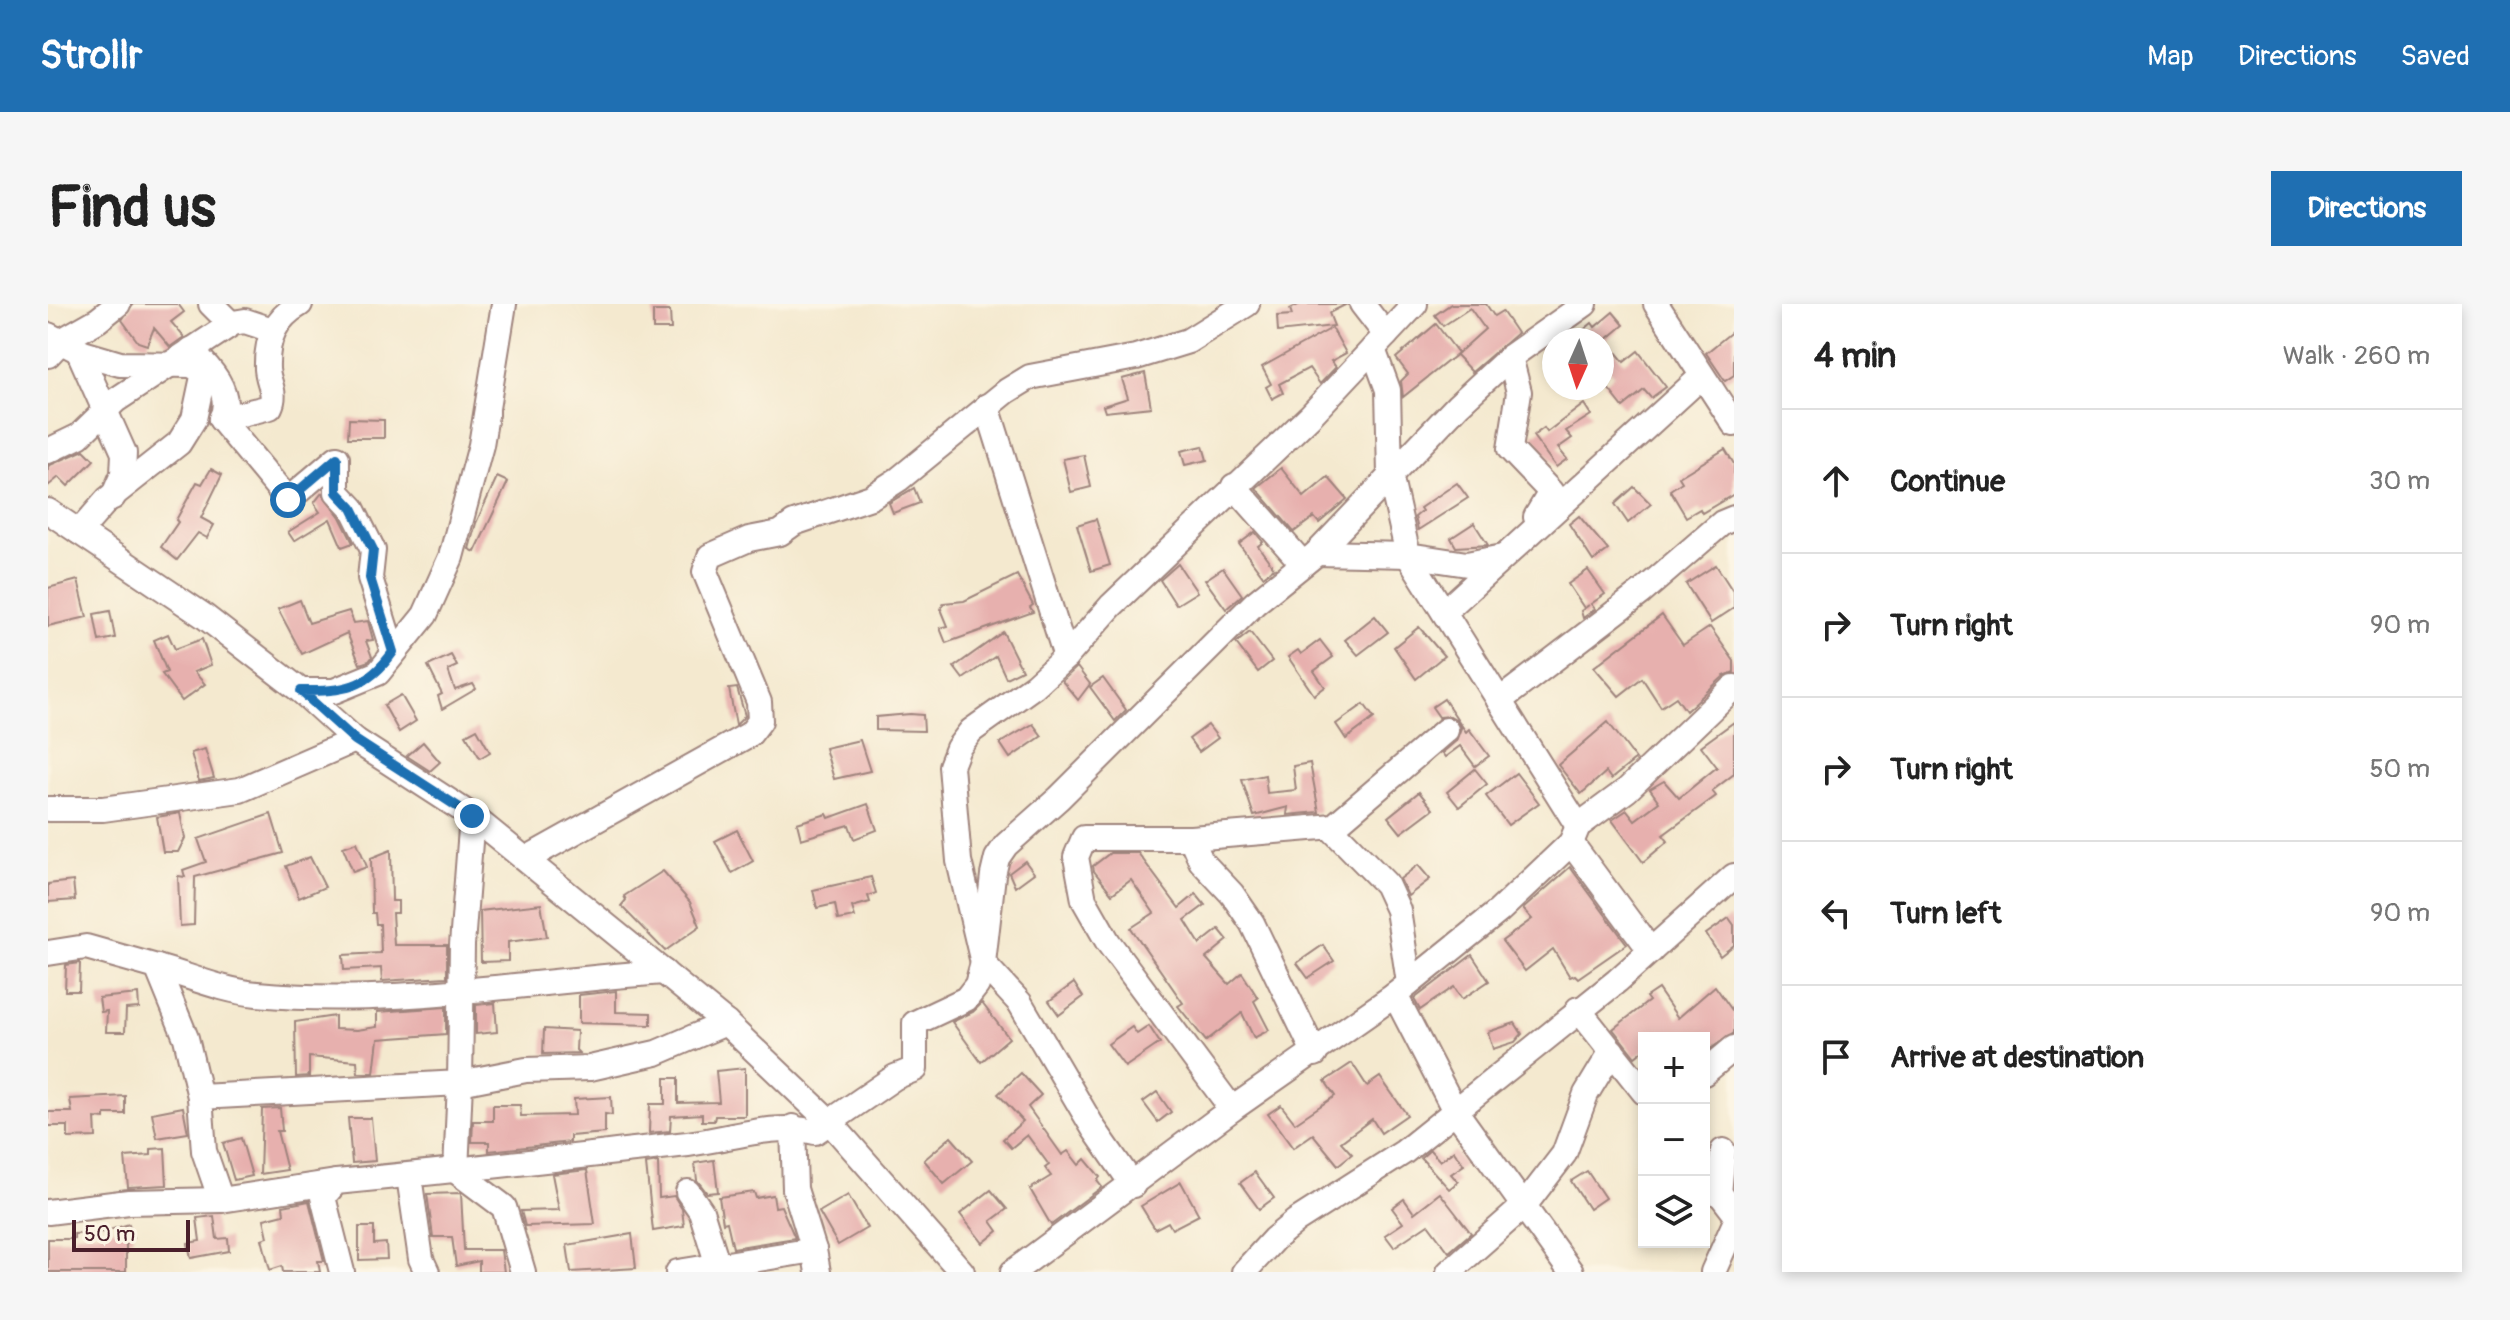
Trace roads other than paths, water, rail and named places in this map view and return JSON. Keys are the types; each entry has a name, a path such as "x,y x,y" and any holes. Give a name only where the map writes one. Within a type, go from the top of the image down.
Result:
{"street":[{"path":"59,346 118,304"},
{"path":"211,304 231,324"},
{"path":"221,419 270,407 274,396 267,369 272,330 282,315 300,304"},
{"path":"301,691 334,691 378,673 425,615 451,557 481,445 504,304"},
{"path":"526,859 750,734 760,721 759,702 705,572 710,556 749,539 780,533 794,523 871,497 899,479 987,406 1030,377 1136,357 1188,341 1247,304"},
{"path":"1362,304 1379,342 1388,390 1390,475 1408,555 1499,701 1575,834 1651,951"},
{"path":"1133,1185 1094,1129 1020,1003 983,963 959,861 951,766 958,748 971,731 1034,686 1066,657 1111,606 1310,416 1415,304"},
{"path":"48,1212 129,1202 221,1200 336,1182 726,1139 793,1127 815,1132 828,1120 895,1077 915,1069 915,1023 966,999 977,985 983,963 993,875 997,858 1006,845 1059,798 1255,603 1310,558 1390,475 1513,367 1532,339 1585,304"},
{"path":"1656,304 1734,424"},
{"path":"48,451 79,436 103,412 166,365 231,324 245,321 272,330"},
{"path":"59,346 120,364 191,365 204,372 194,419 179,443 113,497 79,532"},
{"path":"59,346 103,412 124,453 123,474 113,497"},
{"path":"191,350 217,376 224,413 221,419"},
{"path":"1513,367 1519,392 1510,449 1551,492 1526,534"},
{"path":"1444,612 1702,376"},
{"path":"987,406 1066,657"},
{"path":"221,419 288,500 337,458 337,492 352,508 373,550 370,578 393,652"},
{"path":"1234,486 1310,558 1408,555 1467,564 1503,557"},
{"path":"48,511 204,616 301,691 355,740 472,816 726,1023 828,1120 962,1272"},
{"path":"1499,701 1642,592 1722,523 1734,518"},
{"path":"1013,1272 1232,1109 1315,1054 1499,911 1575,834 1627,790 1734,687"},
{"path":"1232,1109 1108,942 1084,900 1076,857 1084,838 1191,838 1330,827 1446,730"},
{"path":"48,809 103,809 240,790 355,740"},
{"path":"456,1171 461,989 472,816"},
{"path":"1330,827 1377,871 1398,910 1402,989 1454,1109 1571,1272"},
{"path":"1191,838 1201,861 1232,894 1252,923 1315,1054"},
{"path":"1244,1272 1285,1230 1331,1195 1384,1166 1651,951 1734,876"},
{"path":"48,953 86,947 253,994 367,996 664,972"},
{"path":"157,967 186,1038 200,1097 204,1151 221,1200"},
{"path":"1578,1009 1638,1084"},
{"path":"200,1097 460,1083 526,1070 590,1068 656,1053 726,1023"},
{"path":"1710,1068 1734,1048"},
{"path":"1449,1272 1524,1206 1564,1154 1586,1094 1612,1051"},
{"path":"678,1272 816,1261 795,1189 793,1127"},
{"path":"1723,1151 1727,1203"},
{"path":"456,1171 504,1207 523,1272"},
{"path":"409,1176 421,1259 427,1272"},
{"path":"1706,1176 1727,1203"},
{"path":"336,1182 323,1197 342,1272"},
{"path":"688,1192 701,1211 719,1269"},
{"path":"1713,1272 1734,1225"}]}
